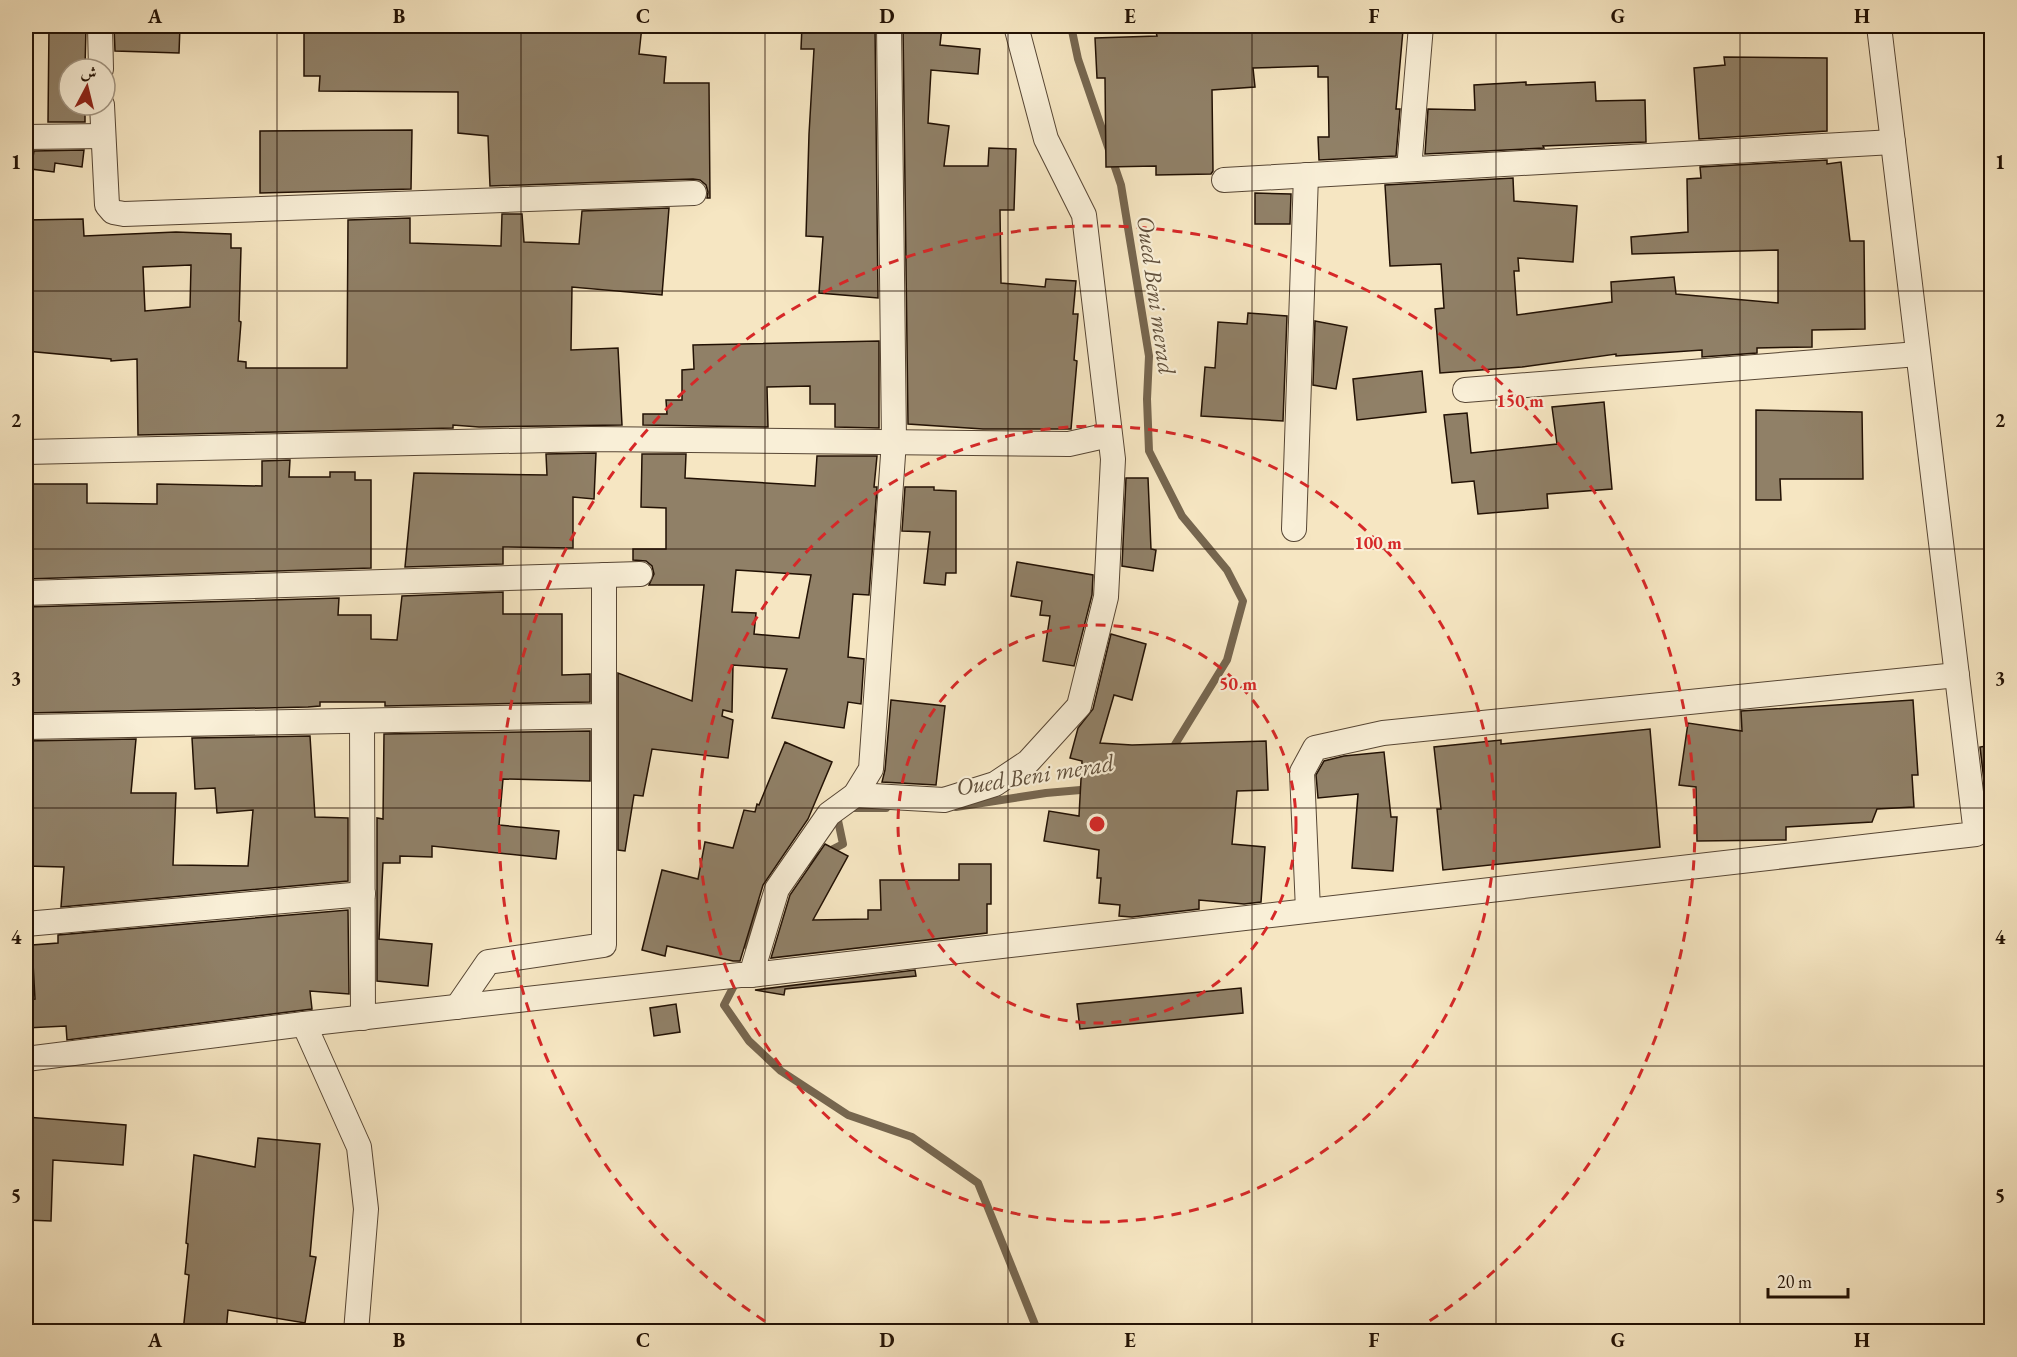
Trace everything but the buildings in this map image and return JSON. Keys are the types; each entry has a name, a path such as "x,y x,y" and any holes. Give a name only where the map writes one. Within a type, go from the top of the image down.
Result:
{"street":[{"path":"100,26 101,57"},
{"path":"751,975 777,889 829,814 855,795 871,769 894,441 889,26"},
{"path":"855,795 944,800 995,784 1028,762 1079,706 1106,597 1113,459 1084,215 1046,139 1016,26"},
{"path":"1409,169 1421,26"},
{"path":"26,1059 304,1024 1976,834 1879,26"},
{"path":"102,117 107,205 113,212 124,214 694,193"},
{"path":"26,137 103,136"},
{"path":"1224,180 1893,142"},
{"path":"1294,529 1306,175"},
{"path":"1465,390 1918,354"},
{"path":"26,452 591,440 1069,444 1109,435"},
{"path":"26,593 640,574"},
{"path":"457,1007 488,962 604,945 604,575"},
{"path":"1308,910 1302,772 1315,748 1383,733 1957,675"},
{"path":"26,728 604,716"},
{"path":"362,721 363,1018"},
{"path":"26,924 363,894"},
{"path":"304,1024 359,1147 366,1209 356,1332"}],"waterway":[{"name":"Oued Beni merad","path":"1071,26 1078,59 1121,185 1149,356 1147,399 1149,451 1182,516 1227,570 1243,601 1227,660 1171,751"},
{"name":"Oued Beni merad","path":"956,807 1046,793 1092,789"},
{"name":"Oued Beni merad","path":"848,808 886,808"},
{"name":"Oued Beni merad","path":"802,865 843,844 836,811"},
{"name":"Oued Beni merad","path":"748,946 756,913 763,902"},
{"name":"Oued Beni merad","path":"738,978 724,1005 749,1041 781,1071 848,1115 912,1137 978,1183 1038,1332"}]}
